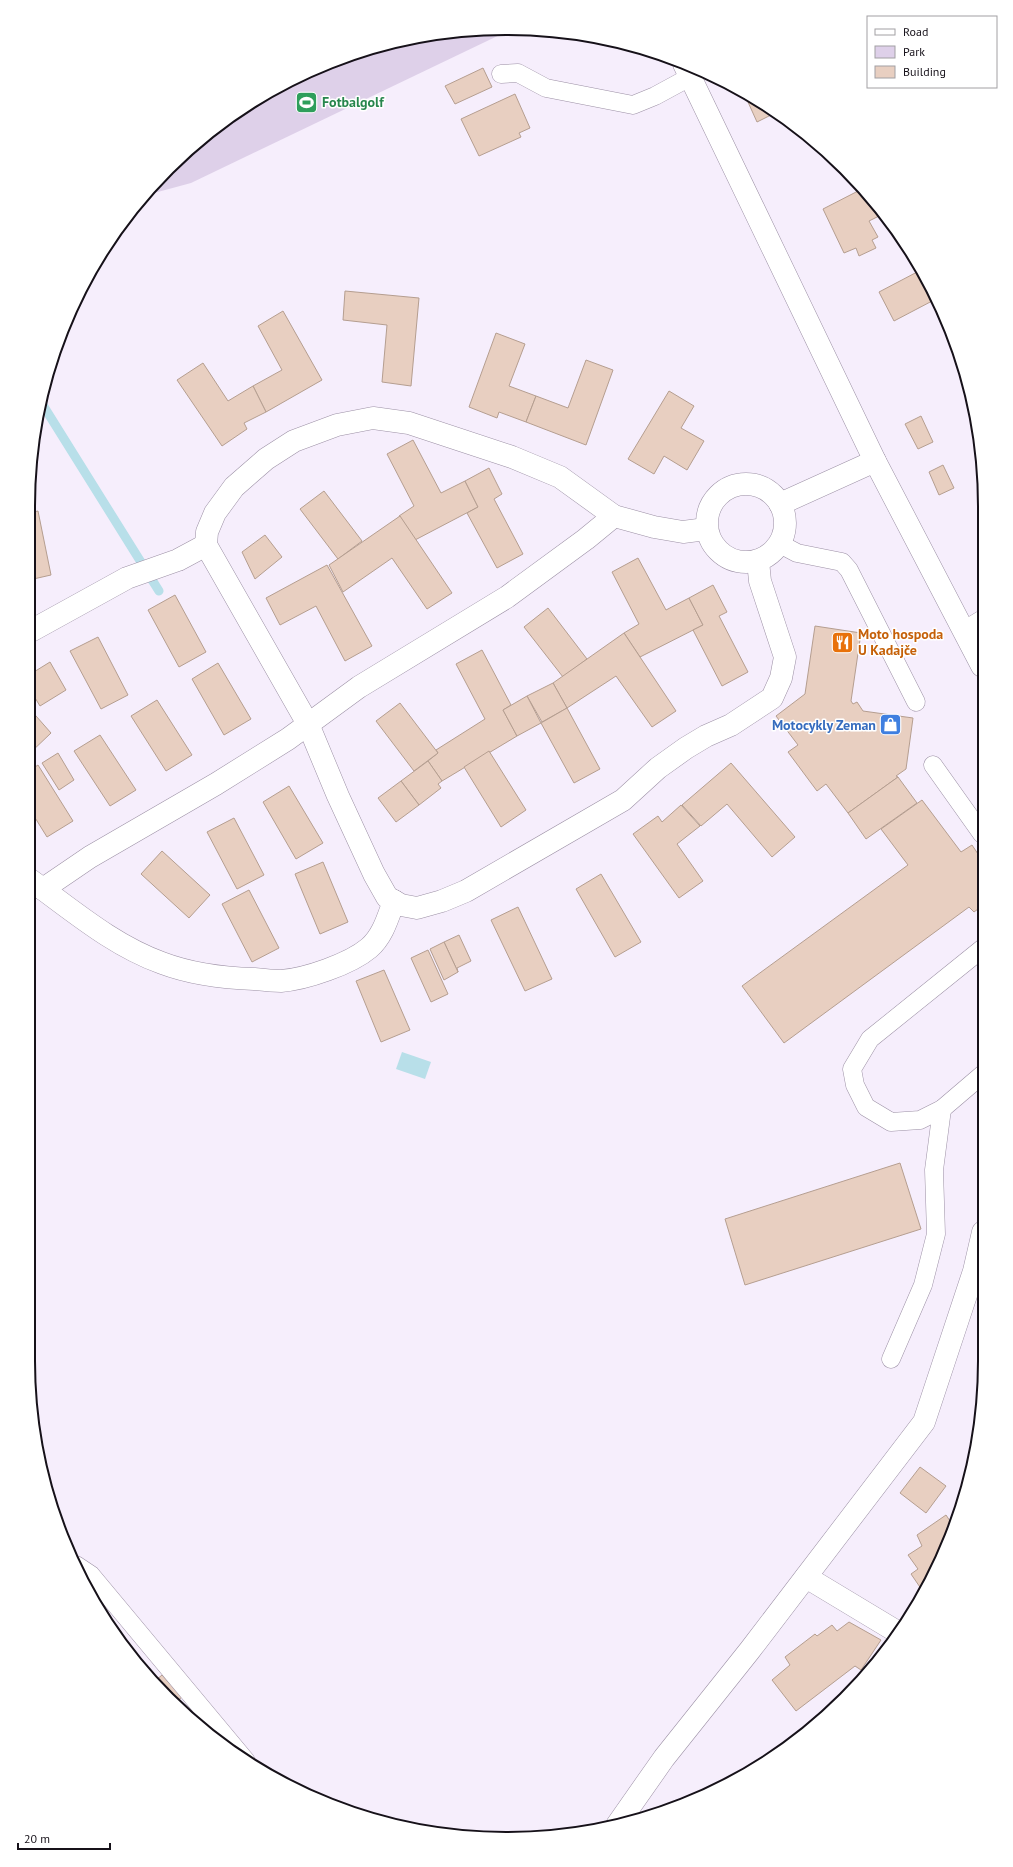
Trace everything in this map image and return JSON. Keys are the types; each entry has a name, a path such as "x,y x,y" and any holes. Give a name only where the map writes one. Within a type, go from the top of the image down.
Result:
{"street":[{"path":"687,71 875,461 978,658"},
{"path":"706,529 683,532 654,527 614,516 560,477 512,457 409,422 373,418 337,425 294,441 266,460 234,487 215,514 206,532 206,545 308,724 338,796 374,874 387,897 401,905 417,908 442,901 466,891 623,800 658,768 686,748 706,736 731,725 772,698 781,678 785,657 760,581 758,561"},
{"path":"780,504 875,461"},
{"path":"746,483 760,486 772,493 780,504 785,517 785,524 780,544 770,554 758,561 745,563 731,560 720,553 711,542 706,529 707,516 712,503 721,492 733,485 746,483"},
{"path":"394,901 384,928 370,947 349,962 316,973 282,980 201,974 162,963 126,946 73,913 36,884 90,857 216,784 288,740 359,687 507,597 586,539 614,516"},
{"path":"35,629 126,578 178,560 206,545"},
{"path":"623,1817 664,1758 806,1577 924,1422 978,1255"},
{"path":"806,1577 894,1630"}],"lane":[{"path":"501,74 518,73 546,88 633,105 655,96 687,71"},
{"path":"780,544 797,553 842,562 849,570 916,702"},
{"path":"963,630 978,622"},
{"path":"933,765 978,828"},
{"path":"978,952 870,1039 852,1069 855,1085 866,1107 891,1122 920,1120 942,1109 978,1078"},
{"path":"891,1359 923,1285 936,1234 934,1170 942,1109"},
{"path":"85,1572 90,1575 231,1744"}],"green space":[{"name":"Fotbalgolf","path":"499,35 191,183 155,193 173,173 219,132 271,98 298,84 326,71 384,51 445,39"}],"water":[{"path":"402,1052 431,1062 425,1079 396,1069"}],"building":[{"path":"483,68 492,87 455,104 445,86"},
{"path":"515,94 530,128 519,133 521,137 479,156 461,119"},
{"path":"748,102 770,115 757,122"},
{"path":"857,192 879,216 869,221 878,237 872,240 876,248 859,256 856,248 844,253 823,209"},
{"path":"916,273 931,302 894,321 879,292"},
{"path":"345,291 419,298 411,386 382,382 387,325 343,320"},
{"path":"283,311 322,380 266,412 253,386 282,370 258,326"},
{"path":"496,333 525,344 509,386 536,396 526,422 499,412 497,418 469,407"},
{"path":"586,360 613,370 586,445 526,422 536,396 568,408"},
{"path":"203,363 228,401 253,386 266,412 244,423 247,429 222,446 177,380"},
{"path":"669,391 694,406 681,428 704,441 687,470 664,456 654,474 628,459"},
{"path":"921,416 933,442 918,449 905,424"},
{"path":"413,440 441,493 465,481 478,507 415,540 399,516 414,506 387,454"},
{"path":"943,465 954,488 939,495 929,472"},
{"path":"489,468 502,494 494,499 523,554 497,568 467,513 478,507 465,481"},
{"path":"324,491 362,541 338,559 300,509"},
{"path":"38,511 51,575 35,579 35,512"},
{"path":"400,516 452,593 427,609 392,558 343,592 329,565"},
{"path":"265,535 282,557 255,579 242,552"},
{"path":"638,558 666,610 689,598 703,625 640,657 624,633 639,624 612,572"},
{"path":"327,565 372,646 345,661 316,606 280,625 266,598"},
{"path":"713,585 727,612 719,616 748,672 722,686 693,630 703,625 689,598"},
{"path":"175,595 206,652 179,667 148,610"},
{"path":"548,608 587,659 563,677 524,627"},
{"path":"815,626 861,633 851,701 853,704 857,702 863,711 913,718 906,769 896,776 898,777 848,813 826,784 817,791 788,752 798,745 776,716 805,694"},
{"path":"624,633 676,711 652,727 616,676 567,708 553,683"},
{"path":"98,637 128,695 101,709 70,651"},
{"path":"482,650 511,705 503,710 517,736 442,781 428,761 438,753 436,750 485,719 456,664"},
{"path":"50,662 66,690 40,706 35,698 35,671"},
{"path":"218,663 251,719 224,735 192,679"},
{"path":"553,683 567,708 542,722 527,696"},
{"path":"527,696 541,723 517,736 503,710"},
{"path":"157,700 192,755 166,771 131,716"},
{"path":"400,703 438,753 414,771 376,721"},
{"path":"567,708 600,769 574,783 541,723"},
{"path":"35,715 51,733 35,748"},
{"path":"100,735 136,790 110,806 74,751"},
{"path":"489,751 526,810 501,827 464,767"},
{"path":"58,753 74,780 59,790 42,763"},
{"path":"428,761 442,781 438,784 441,788 419,805 401,781"},
{"path":"731,763 795,837 772,857 727,804 701,826 682,805"},
{"path":"38,765 73,821 47,837 35,818 35,767"},
{"path":"898,777 917,803 866,839 848,813"},
{"path":"401,781 419,805 396,822 378,798"},
{"path":"289,786 323,843 296,859 263,802"},
{"path":"922,800 961,852 972,845 978,854 978,909 974,912 969,907 784,1043 742,986 908,865 881,829"},
{"path":"681,805 700,826 677,844 703,881 679,898 633,834 658,816 662,822"},
{"path":"234,818 264,875 237,889 207,832"},
{"path":"162,851 210,895 189,918 141,874"},
{"path":"323,862 348,922 320,934 295,874"},
{"path":"601,874 641,942 615,957 576,889"},
{"path":"249,890 279,948 252,962 222,904"},
{"path":"518,907 552,979 525,991 491,920"},
{"path":"459,935 471,961 457,968 458,972 444,942"},
{"path":"444,942 458,972 444,980 430,949"},
{"path":"428,950 448,994 431,1002 411,958"},
{"path":"384,970 410,1030 381,1042 356,981"},
{"path":"900,1163 921,1229 745,1285 725,1219"},
{"path":"920,1467 946,1486 926,1513 900,1493"},
{"path":"946,1515 950,1521 942,1541 920,1587 911,1574 918,1569 908,1555 922,1546 917,1535"},
{"path":"849,1622 881,1640 861,1670 855,1666 796,1711 772,1680 790,1665 785,1657 815,1634 817,1636 832,1625 837,1631"},
{"path":"162,1675 182,1697 179,1700 158,1678"}],"waterway":[{"path":"45,409 159,591"}],"place":[{"name":"Fotbalgolf","path":"307,102"},
{"name":"Moto hospoda U Kadajče","path":"843,642"},
{"name":"Motocykly Zeman","path":"891,725"}]}
